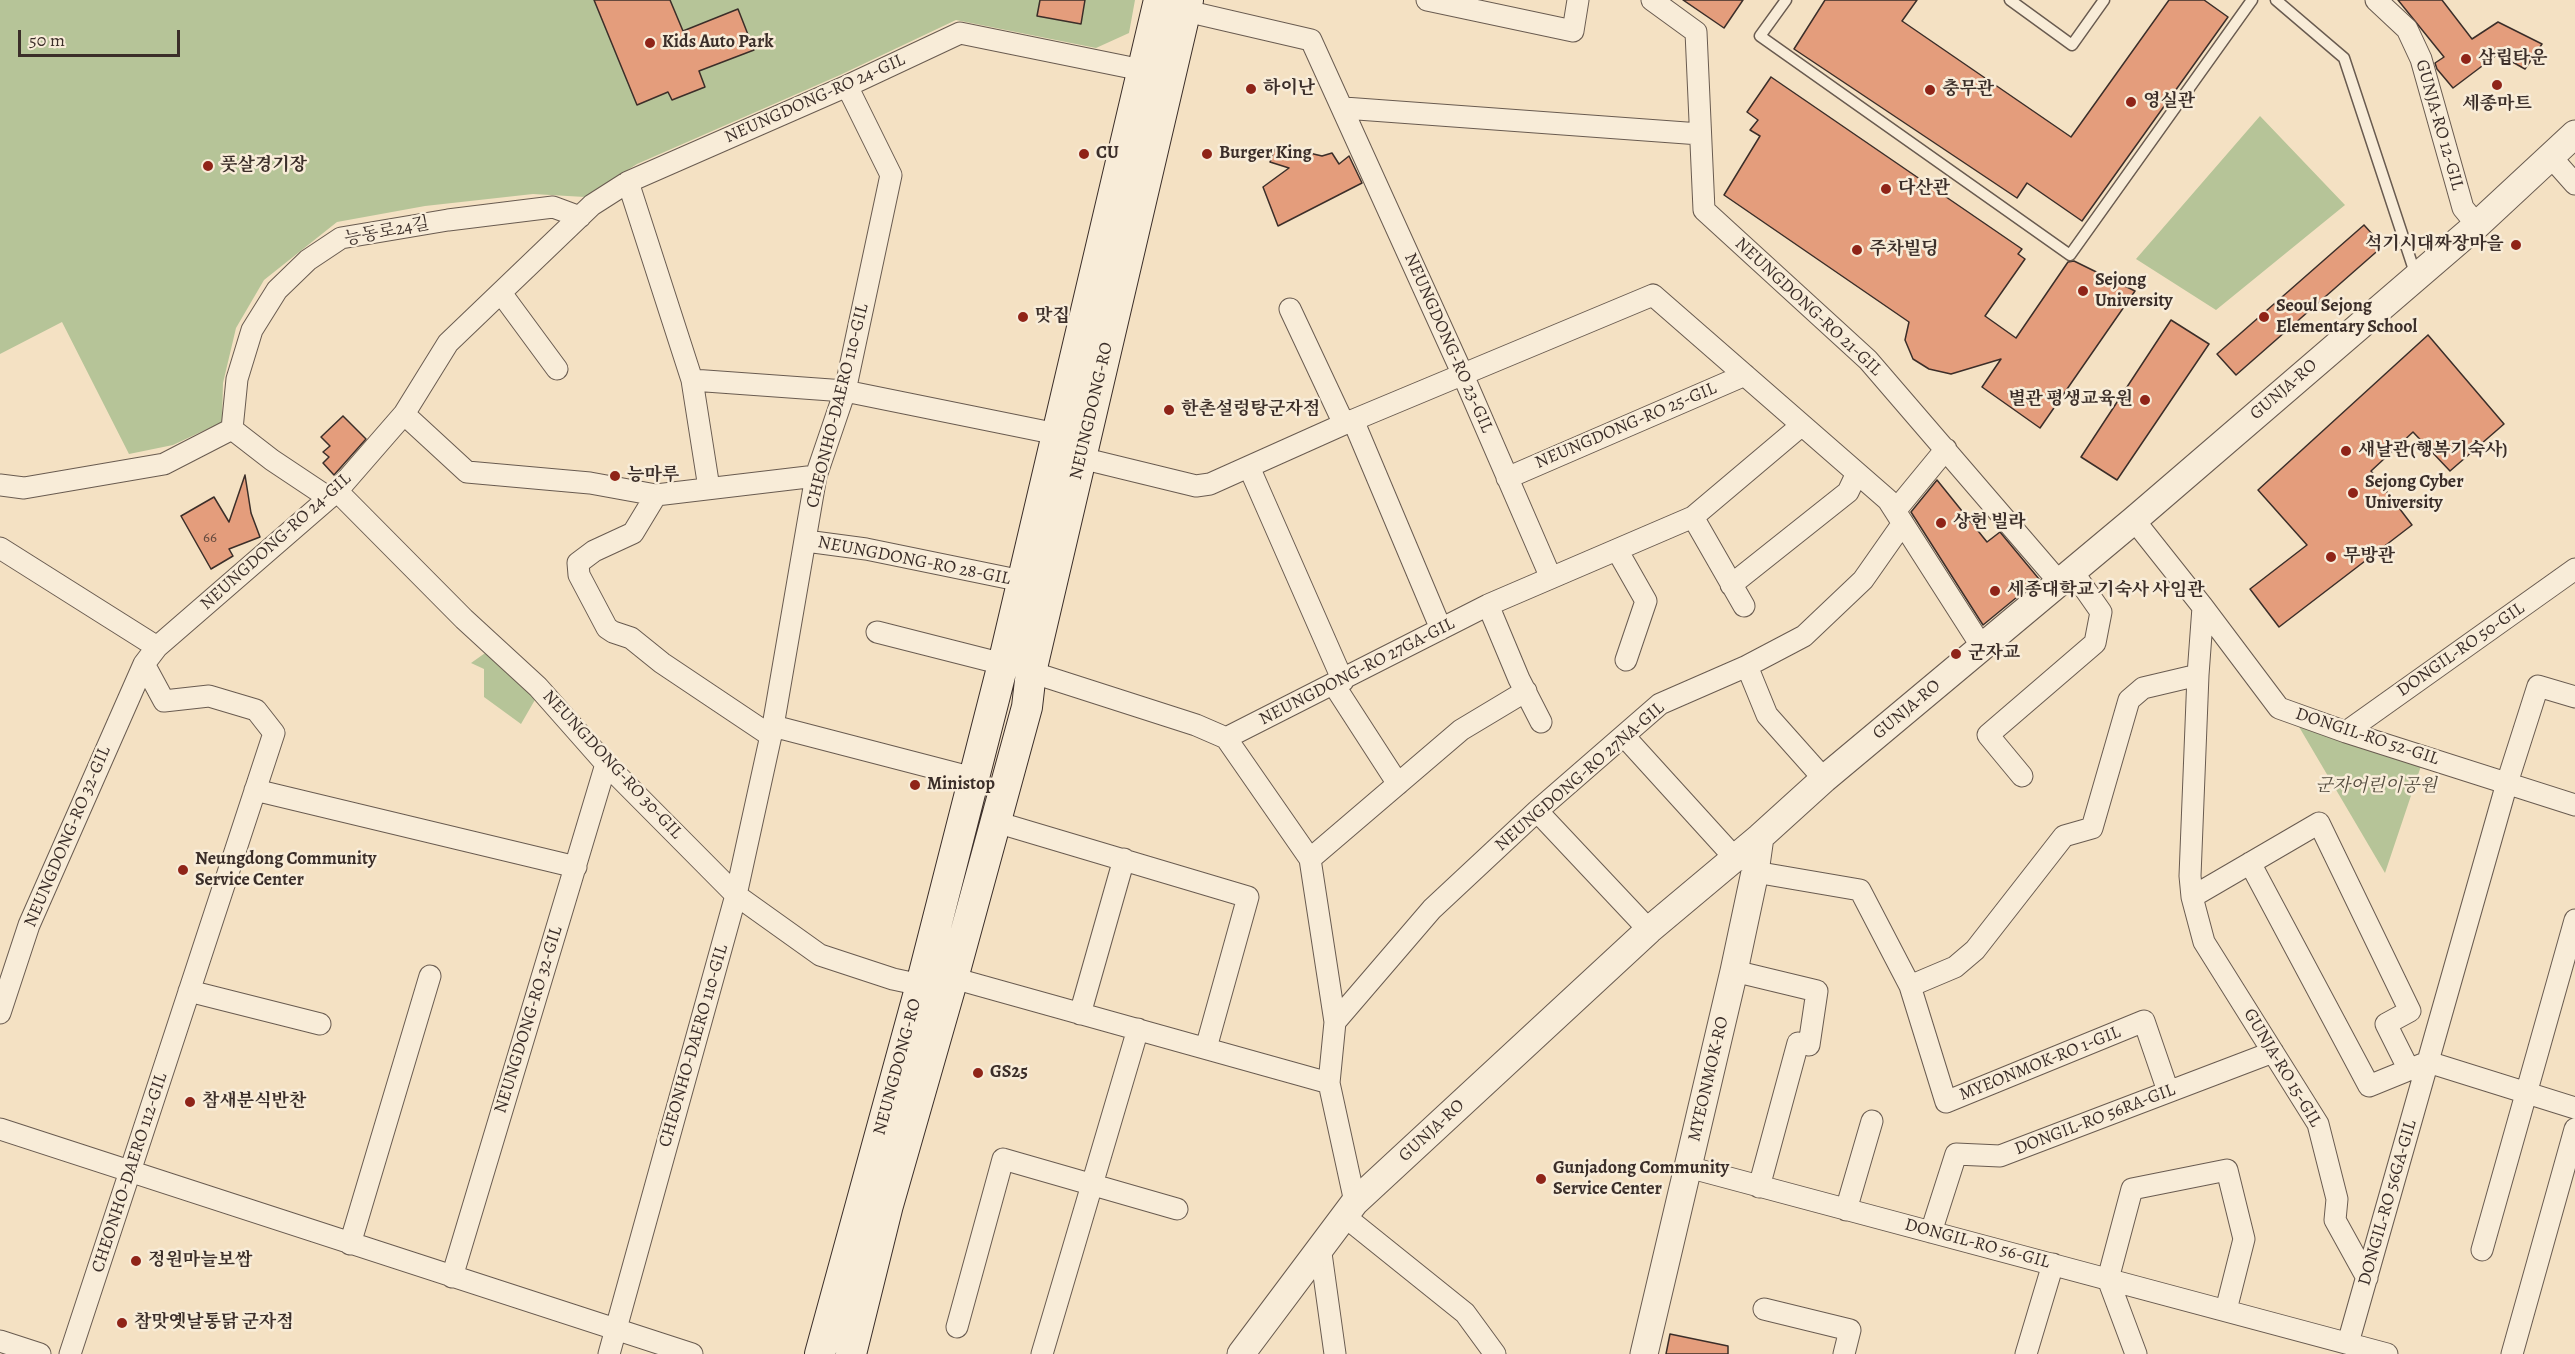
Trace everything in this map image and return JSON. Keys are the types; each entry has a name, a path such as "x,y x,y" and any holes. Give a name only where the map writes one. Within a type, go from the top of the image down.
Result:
{"main road":[{"name":"NEUNGDONG-RO","path":"820,1354 921,984 1002,664 1057,434 1156,73 1178,4"},
{"name":"NEUNGDONG-RO","path":"851,1354 888,1205 954,978 1027,706 1031,672 1081,458 1156,73"}],"street":[{"path":"1427,0 1573,31 1578,0"},
{"name":"NEUNGDONG-RO 21-GIL","path":"1652,0 1696,32 1704,210 1868,360 1946,450 2067,578"},
{"name":"GUNJA-RO 12-GIL","path":"2376,0 2407,29 2421,59 2463,208 2477,225"},
{"name":"NEUNGDONG-RO 23-GIL","path":"1178,4 1311,40 1344,108 1551,578"},
{"name":"NEUNGDONG-RO 24-GIL","path":"144,664 157,647 333,495 404,414 448,342 592,205 628,182 847,86 960,33 1156,73"},
{"name":"CHEONHO-DAERO 110-GIL","path":"609,1354 736,894 772,731 816,476 845,391 891,174 847,86"},
{"path":"1344,108 1700,134"},
{"name":"GUNJA-RO","path":"1241,1354 1349,1209 1649,930 1745,865 1760,837 1824,779 2067,578 2477,225 2575,134"},
{"path":"2551,157 2575,184"},
{"path":"628,182 692,380 709,488"},
{"name":"능동로24길","path":"232,429 237,379 252,330 277,290 308,260 341,238 448,220 553,207 580,217"},
{"path":"501,293 557,369"},
{"name":"NEUNGDONG-RO 25-GIL","path":"1081,458 1196,486 1210,484 1349,422 1653,295 1888,500 1982,647"},
{"path":"1290,309 1349,422 1441,629"},
{"name":"NEUNGDONG-RO 25-GIL","path":"1507,478 1744,375"},
{"path":"692,380 845,391 1057,434"},
{"path":"404,414 467,472 590,483 656,495 816,476"},
{"name":"NEUNGDONG-RO 27GA-GIL","path":"1226,738 1488,605 1693,517 1802,425"},
{"path":"0,485 24,488 164,464 232,429"},
{"name":"NEUNGDONG-RO 30-GIL","path":"232,429 272,460 333,495 538,687 606,764 736,894 820,955 893,979 921,984"},
{"name":"NEUNGDONG-RO 27NA-GIL","path":"1335,1022 1432,909 1538,811 1660,704 1747,666 1804,636 1863,580 1899,517 1946,450"},
{"path":"1249,467 1338,683 1398,784"},
{"path":"1731,585 1848,492 1857,473"},
{"path":"656,495 633,533 594,551 578,563 577,568 607,628 631,638 662,663 772,731 973,778"},
{"path":"1693,517 1744,606"},
{"path":"2134,520 2203,607"},
{"name":"NEUNGDONG-RO 28-GIL","path":"806,541 866,549 1022,582"},
{"path":"0,548 157,647"},
{"path":"1617,550 1646,601 1626,660"},
{"name":"DONGIL-RO 50-GIL","path":"2346,732 2575,569"},
{"path":"2022,776 1988,735 2096,643 2101,612 2067,578"},
{"path":"1488,605 1541,722"},
{"name":"GUNJA-RO 15-GIL","path":"2203,607 2190,876 2192,897 2204,942 2318,1124 2337,1199 2335,1220 2367,1278"},
{"name":"DONGIL-RO 52-GIL","path":"2203,607 2279,708 2346,732 2575,805"},
{"path":"877,632 1002,664"},
{"name":"NEUNGDONG-RO 32-GIL","path":"0,1012 29,925 144,664"},
{"name":"CHEONHO-DAERO 112-GIL","path":"70,1354 274,733 255,710 208,696 164,701 144,664"},
{"path":"1747,666 1767,716 1824,779"},
{"path":"1031,672 1196,725 1226,738 1310,859 1335,1022 1329,1083 1349,1209 1465,1313 1495,1354"},
{"path":"1910,986 1954,968 1975,950 2064,836 2092,828 2129,700 2143,688 2198,675"},
{"path":"2507,783 2538,686 2575,697"},
{"path":"1310,859 1461,730 1526,691"},
{"path":"1624,736 1745,865"},
{"name":"NEUNGDONG-RO 32-GIL","path":"452,1277 606,764"},
{"name":"DONGIL-RO 56GA-GIL","path":"2358,1348 2367,1278 2418,1066 2507,783"},
{"path":"255,790 576,867"},
{"path":"1538,811 1649,930"},
{"path":"996,822 1248,897 1206,1048"},
{"path":"2192,897 2319,823 2410,1011 2386,1024 2418,1066"},
{"path":"1080,1014 1124,859"},
{"path":"2250,863 2368,1086 2418,1066 2575,1108"},
{"name":"MYEONMOK-RO 1-GIL","path":"1745,865 1860,890 1910,986 1946,1102 2144,1021 2168,1091"},
{"name":"MYEONMOK-RO","path":"1644,1354 1734,971 1745,865"},
{"path":"2482,1250 2575,920"},
{"path":"1734,971 1817,991 1809,1045 1798,1043 1760,1187"},
{"path":"350,1244 430,976"},
{"path":"954,978 1329,1083"},
{"path":"189,991 321,1024"},
{"path":"1042,1354 1138,1029"},
{"name":"DONGIL-RO 56RA-GIL","path":"1931,1232 1956,1154 2000,1156 2273,1052"},
{"path":"1846,1210 1872,1121"},
{"path":"0,1129 692,1354"},
{"path":"2512,1354 2575,1129"},
{"path":"957,1327 1003,1159 1177,1209"},
{"name":"DONGIL-RO 56-GIL","path":"1688,1167 2387,1354"},
{"path":"2136,1354 2108,1279 2132,1189 2226,1170 2244,1239 2226,1310"},
{"path":"1320,1246 1335,1354"},
{"path":"2026,1354 2053,1263"},
{"path":"1764,1309 1850,1330 1844,1354"},
{"path":"0,1341 40,1354"}],"lane":[{"path":"1786,0 1760,36 2070,255 2252,0"},
{"path":"2010,0 2072,45 2104,0"},
{"path":"2276,0 2344,58 2416,276"}],"green space":[{"path":"0,0 1135,0 1129,33 1096,48 956,20 840,75 637,164 585,197 533,194 425,206 337,222 264,280 236,328 223,383 222,422 173,445 129,454 62,322 0,354"},
{"path":"2260,116 2345,205 2216,310 2136,259"},
{"path":"488,651 536,698 521,724 484,697 484,669 471,663"},
{"name":"군자어린이공원","path":"2295,720 2422,763 2385,873"}],"building":[{"name":"Kids Auto Park","path":"594,0 670,0 683,31 738,9 754,50 699,71 705,87 672,100 668,92 637,105"},
{"path":"1040,0 1085,0 1081,24 1037,16"},
{"path":"1683,0 1743,0 1724,28"},
{"path":"1825,0 1917,0 1902,21 2071,137 2169,0 2204,0 2228,17 2082,221 2027,183 2017,198 1794,49"},
{"path":"2398,0 2442,0 2472,39 2498,22 2542,44 2525,69 2498,54 2453,88 2437,69 2435,63 2444,57"},
{"path":"1771,77 2022,249 2018,254 2025,259 1985,316 2016,338 2068,262 2074,261 2135,291 2040,428 1982,387 2001,359 1951,374 1929,369 1913,359 1905,340 1909,322 1724,195 1760,136 1750,130 1758,120 1747,112"},
{"path":"1276,145 1322,156 1332,153 1339,164 1349,156 1362,183 1278,226 1263,187 1289,168 1270,162"},
{"path":"2364,225 2383,246 2236,375 2217,354"},
{"name":"별관 평생교육원","path":"2171,320 2209,344 2117,480 2081,457"},
{"name":"새날관(행복기숙사)","path":"2428,335 2504,424 2450,471 2413,432 2371,471 2412,525 2279,627 2250,589 2307,545 2258,490"},
{"path":"343,416 366,439 334,475 323,463 329,457 323,452 330,446 321,437"},
{"path":"245,475 251,513 260,537 229,549 233,556 211,569 181,516 214,497 229,522"},
{"path":"1937,480 1987,542 2000,532 2039,579 1983,625 1911,512"},
{"path":"1670,1334 1728,1346 1728,1354 1666,1354"}],"place":[{"name":"Kids Auto Park","path":"650,43"},
{"name":"삼립타운","path":"2466,59"},
{"name":"세종마트","path":"2497,85"},
{"name":"하이난","path":"1251,89"},
{"name":"충무관","path":"1930,90"},
{"name":"영실관","path":"2131,102"},
{"name":"CU","path":"1084,154"},
{"name":"Burger King","path":"1207,154"},
{"name":"풋살경기장","path":"208,166"},
{"name":"다산관","path":"1886,189"},
{"name":"석기시대짜장마을","path":"2516,245"},
{"name":"주차빌딩","path":"1857,250"},
{"name":"Sejong University","path":"2083,291"},
{"name":"맛집","path":"1023,317"},
{"name":"Seoul Sejong Elementary School","path":"2264,317"},
{"name":"별관 평생교육원","path":"2145,400"},
{"name":"한촌설렁탕군자점","path":"1169,410"},
{"name":"새날관(행복기숙사)","path":"2346,451"},
{"name":"능마루","path":"615,476"},
{"name":"Sejong Cyber University","path":"2353,493"},
{"name":"상헌 빌라","path":"1941,523"},
{"name":"무방관","path":"2331,557"},
{"name":"세종대학교 기숙사 사임관","path":"1995,591"},
{"name":"군자교","path":"1956,654"},
{"name":"Ministop","path":"915,785"},
{"name":"Neungdong Community Service Center","path":"183,870"},
{"name":"GS25","path":"978,1073"},
{"name":"참새분식반찬","path":"190,1102"},
{"name":"Gunjadong Community Service Center","path":"1541,1179"},
{"name":"정원마늘보쌈","path":"136,1261"},
{"name":"참맛옛날통닭 군자점","path":"122,1323"}]}
